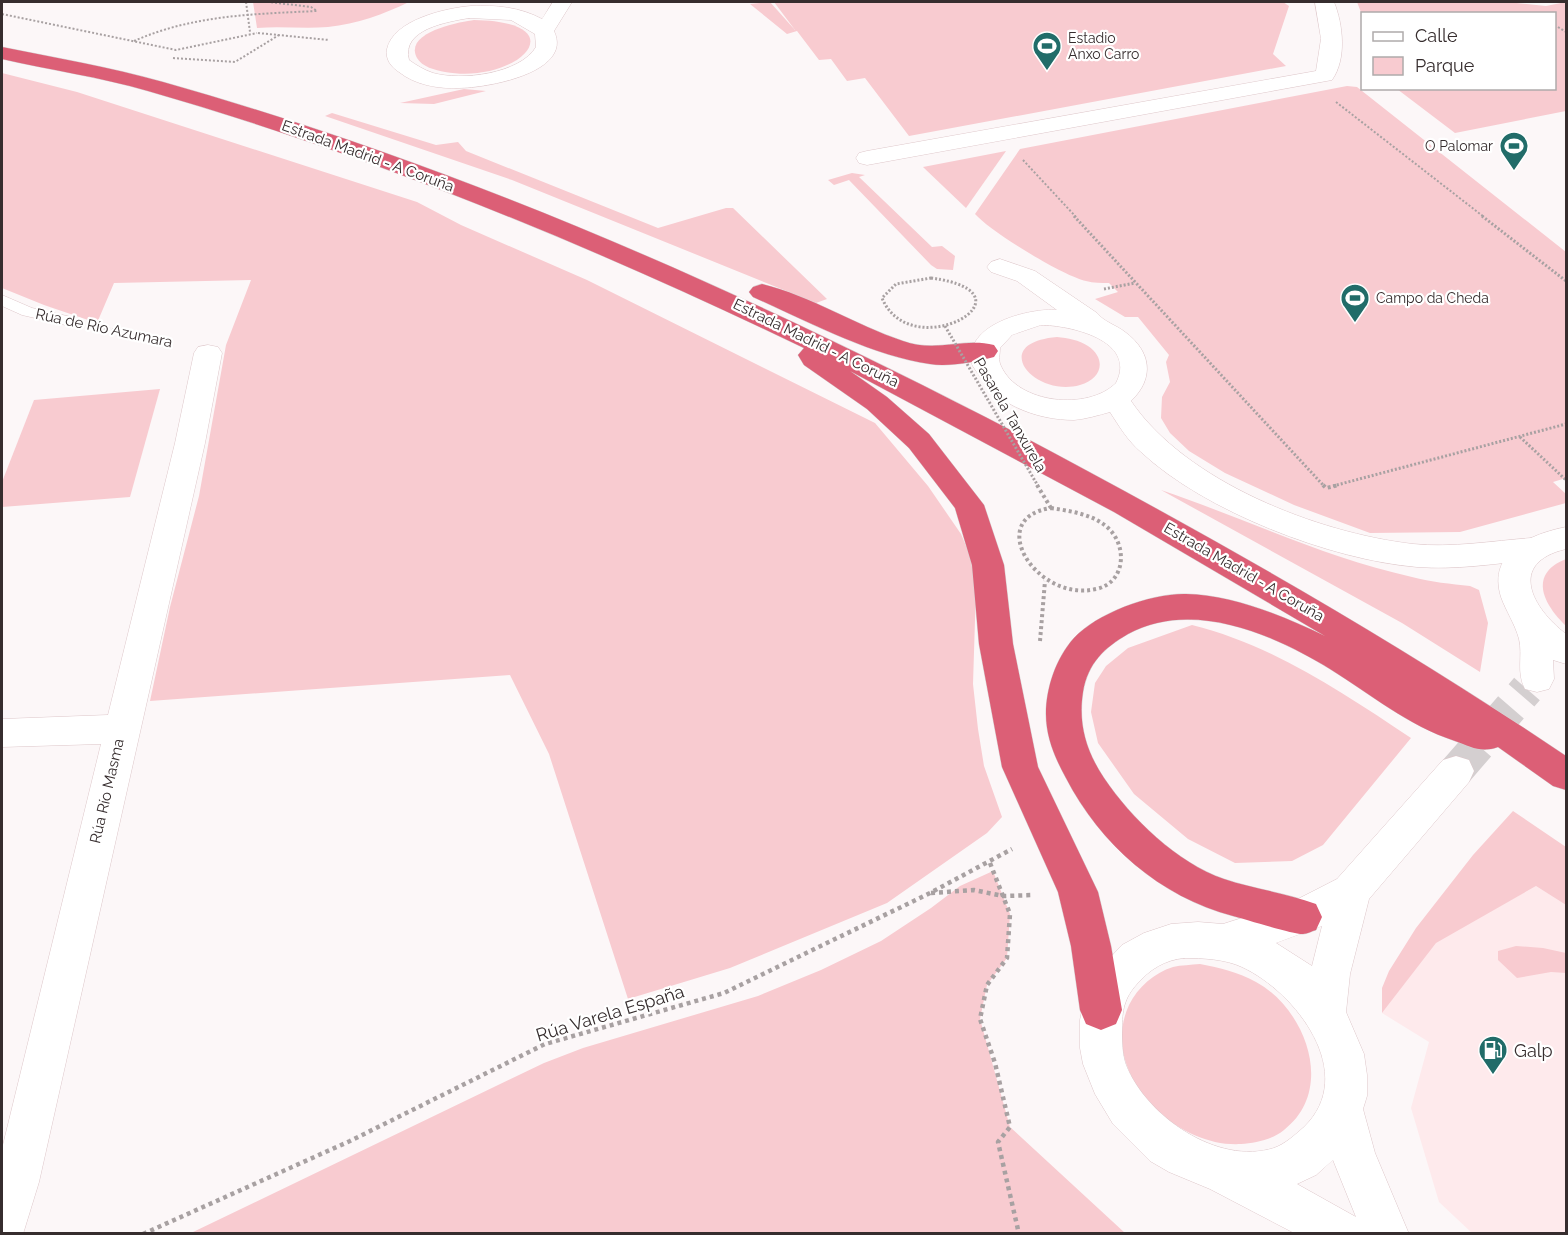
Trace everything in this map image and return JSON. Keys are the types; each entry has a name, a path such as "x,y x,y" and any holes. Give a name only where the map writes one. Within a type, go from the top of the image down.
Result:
{"highway":[{"name":"Estrada Madrid - A Coruña","path":"2,53 150,85 338,142 512,209 656,268 802,334 941,404 1188,538 1390,659 1555,767"},
{"path":"512,209 549,206 897,349 932,356 984,351"},
{"path":"802,334 814,359 877,403 919,441 969,505 988,565 996,644 1020,767 1078,892 1091,946 1101,1010"},
{"path":"1302,916 1217,894 1150,855 1105,807 1085,779 1069,747 1064,715 1067,682 1081,653 1101,634 1131,617 1162,608 1192,607 1231,614 1281,630 1340,659 1424,714 1555,767"}],"street":[{"path":"436,19 443,10 458,2"},
{"path":"545,30 562,2"},
{"path":"867,158 1325,76 1333,36 1331,17 1325,2"},
{"path":"469,12 501,12 526,18 545,30 549,41 546,51 530,66 484,81 443,81 420,76 400,63 397,58 397,46 403,37 421,25 436,19 469,12"},
{"path":"1017,321 1000,267 1026,276 1122,342 1132,357 1135,372 1130,387 1116,399 1097,407 1074,410 1049,409 1007,392 993,379 985,365 984,351 990,339 1017,321 1038,317 1060,317 1104,330"},
{"name":"Rúa Río Masma","path":"2,1228 16,1182 190,443 208,352"},
{"path":"1116,399 1138,433 1174,464 1223,493 1308,530 1352,544 1414,555 1441,557 1531,549"},
{"path":"1543,679 1536,641 1516,594 1514,576 1519,561 1531,549 1550,540 1566,538"},
{"path":"1525,613 1545,636 1566,651"},
{"path":"2,733 121,729"},
{"path":"1225,942 1302,916 1352,891 1455,771"},
{"path":"1325,1012 1330,974 1352,891"},
{"path":"1221,1170 1262,1173 1298,1162 1325,1140 1342,1111 1347,1080 1341,1046 1325,1012 1298,980 1263,956 1225,942 1191,939 1159,945 1132,960 1112,982 1101,1010 1101,1048 1114,1089 1141,1124 1178,1153 1221,1170 1341,1233"},
{"path":"1342,1111 1353,1153 1386,1233"}],"lane":[{"name":"Rúa de Río Azumara","path":"2,300 27,312 74,322"}],"path":[{"path":"246,2 250,32 328,40"},
{"path":"133,41 176,24 219,17 317,11 311,7 269,2"},
{"path":"2,14 176,50 258,33"},
{"path":"1558,27 1566,32"},
{"path":"167,57 235,62 279,35"},
{"path":"1328,96 1566,281"},
{"path":"1028,156 1023,160 1326,488 1566,424"},
{"path":"943,279 956,282 973,294 976,304 973,312 954,324 914,325 900,321 889,314 883,306 882,298 896,284 905,281 943,279"},
{"path":"900,321 904,328"},
{"name":"Rúa de Río Azumara","path":"74,322 208,352"},
{"name":"Pasarela Tanxurela","path":"945,326 1051,508"},
{"path":"941,336 959,331"},
{"path":"1520,437 1566,480"},
{"path":"1051,508 1070,511 1096,520 1113,534 1122,549 1122,563 1118,574 1107,586 1089,592 1068,591 1045,581 1029,565 1020,543 1024,521 1035,511 1051,508"},
{"name":"Rúa Varela España","path":"143,1233 350,1141 544,1044 724,993 990,863 1048,827"},
{"path":"990,863 1010,914 1007,958 987,985 980,1019 995,1063 1010,1127 998,1142 1019,1233"},
{"path":"930,893 974,890 1004,896 1036,895"}],"shaded area":[{"name":"Galp","path":"1536,886 1566,905 1566,1233 1472,1233 1439,1202 1411,1108 1429,1042 1382,1013 1436,942"}],"green space":[{"path":"253,2 409,2 370,18 339,26 257,28"},
{"name":"Estadio Anxo Carro","path":"770,2 795,30 774,2 1283,2 1289,6 1273,54 1286,66 909,136 865,78 847,81 831,59 819,60 797,31 787,34 750,4"},
{"path":"1357,2 1507,2 1546,6 1566,2 1566,111 1455,133 1398,90 1556,90 1556,12 1361,12"},
{"path":"474,20 506,23 524,31 530,41 526,52 514,62 495,70 471,74 437,70 419,61 415,49 418,41 425,35 446,26"},
{"path":"2,73 77,92 417,202 461,225 587,280 875,423 928,486 961,534 972,560 976,588 973,684 978,729 984,766 1002,817 987,833 887,903 730,968 628,999 549,754 510,675 150,701 170,607 199,496 226,345 251,280 114,283 97,323 2,288"},
{"name":"Campo da Cheda","path":"1347,86 1357,87 1566,252 1566,478 1553,482 1566,494 1566,503 1460,532 1370,533 1294,505 1225,473 1189,451 1170,433 1161,418 1162,397 1170,382 1166,362 1169,355 1138,317 1125,317 1095,299 1118,292 1109,283 1086,281 1061,271 1011,242 975,214 1020,149"},
{"path":"464,89 486,91 434,104 400,103"},
{"path":"332,113 436,145 458,142 466,151 658,228 726,208 733,208 827,299 816,303 512,180 325,116"},
{"path":"1006,151 966,208 923,167"},
{"path":"852,173 865,175 859,177 932,247 942,246 955,256 953,270 937,269 931,265 849,180 834,185 828,180"},
{"path":"1057,337 1081,342 1094,351 1100,362 1093,378 1080,385 1063,387 1048,384 1034,377 1025,368 1022,358 1025,349 1036,341"},
{"path":"160,389 130,497 2,507 2,482 34,400"},
{"path":"1161,490 1316,549 1419,579 1470,586 1479,590 1488,623 1480,672 1402,623"},
{"path":"1566,559 1566,626 1546,599 1543,581 1554,565"},
{"path":"1192,625 1251,645 1279,658 1333,688 1411,738 1323,845 1292,861 1235,863 1188,839 1134,794 1098,743 1091,712 1095,683 1106,666 1128,648"},
{"path":"1513,811 1566,847 1566,905 1536,886 1436,943 1382,1013 1382,988 1389,971 1416,928 1473,855"},
{"path":"993,871 1010,914 1007,958 987,985 980,1019 1010,1127 1125,1233 191,1233 544,1063 583,1048 758,996 821,970 881,941 960,886"},
{"path":"1516,946 1566,953 1566,973 1551,972 1517,978 1498,960 1498,951"},
{"path":"1200,964 1236,973 1256,982 1274,994 1289,1011 1301,1030 1308,1051 1311,1073 1309,1094 1300,1113 1284,1130 1269,1139 1241,1144 1216,1142 1191,1133 1168,1119 1148,1101 1133,1079 1124,1056 1122,1030 1133,998 1147,982 1159,973 1173,967"}],"tunnel":[{"path":"1456,771 1527,689"}],"place":[{"name":"Estadio Anxo Carro","path":"1047,72"},
{"name":"O Palomar","path":"1514,172"},
{"name":"Campo da Cheda","path":"1355,324"},
{"name":"Galp","path":"1493,1076"}]}
